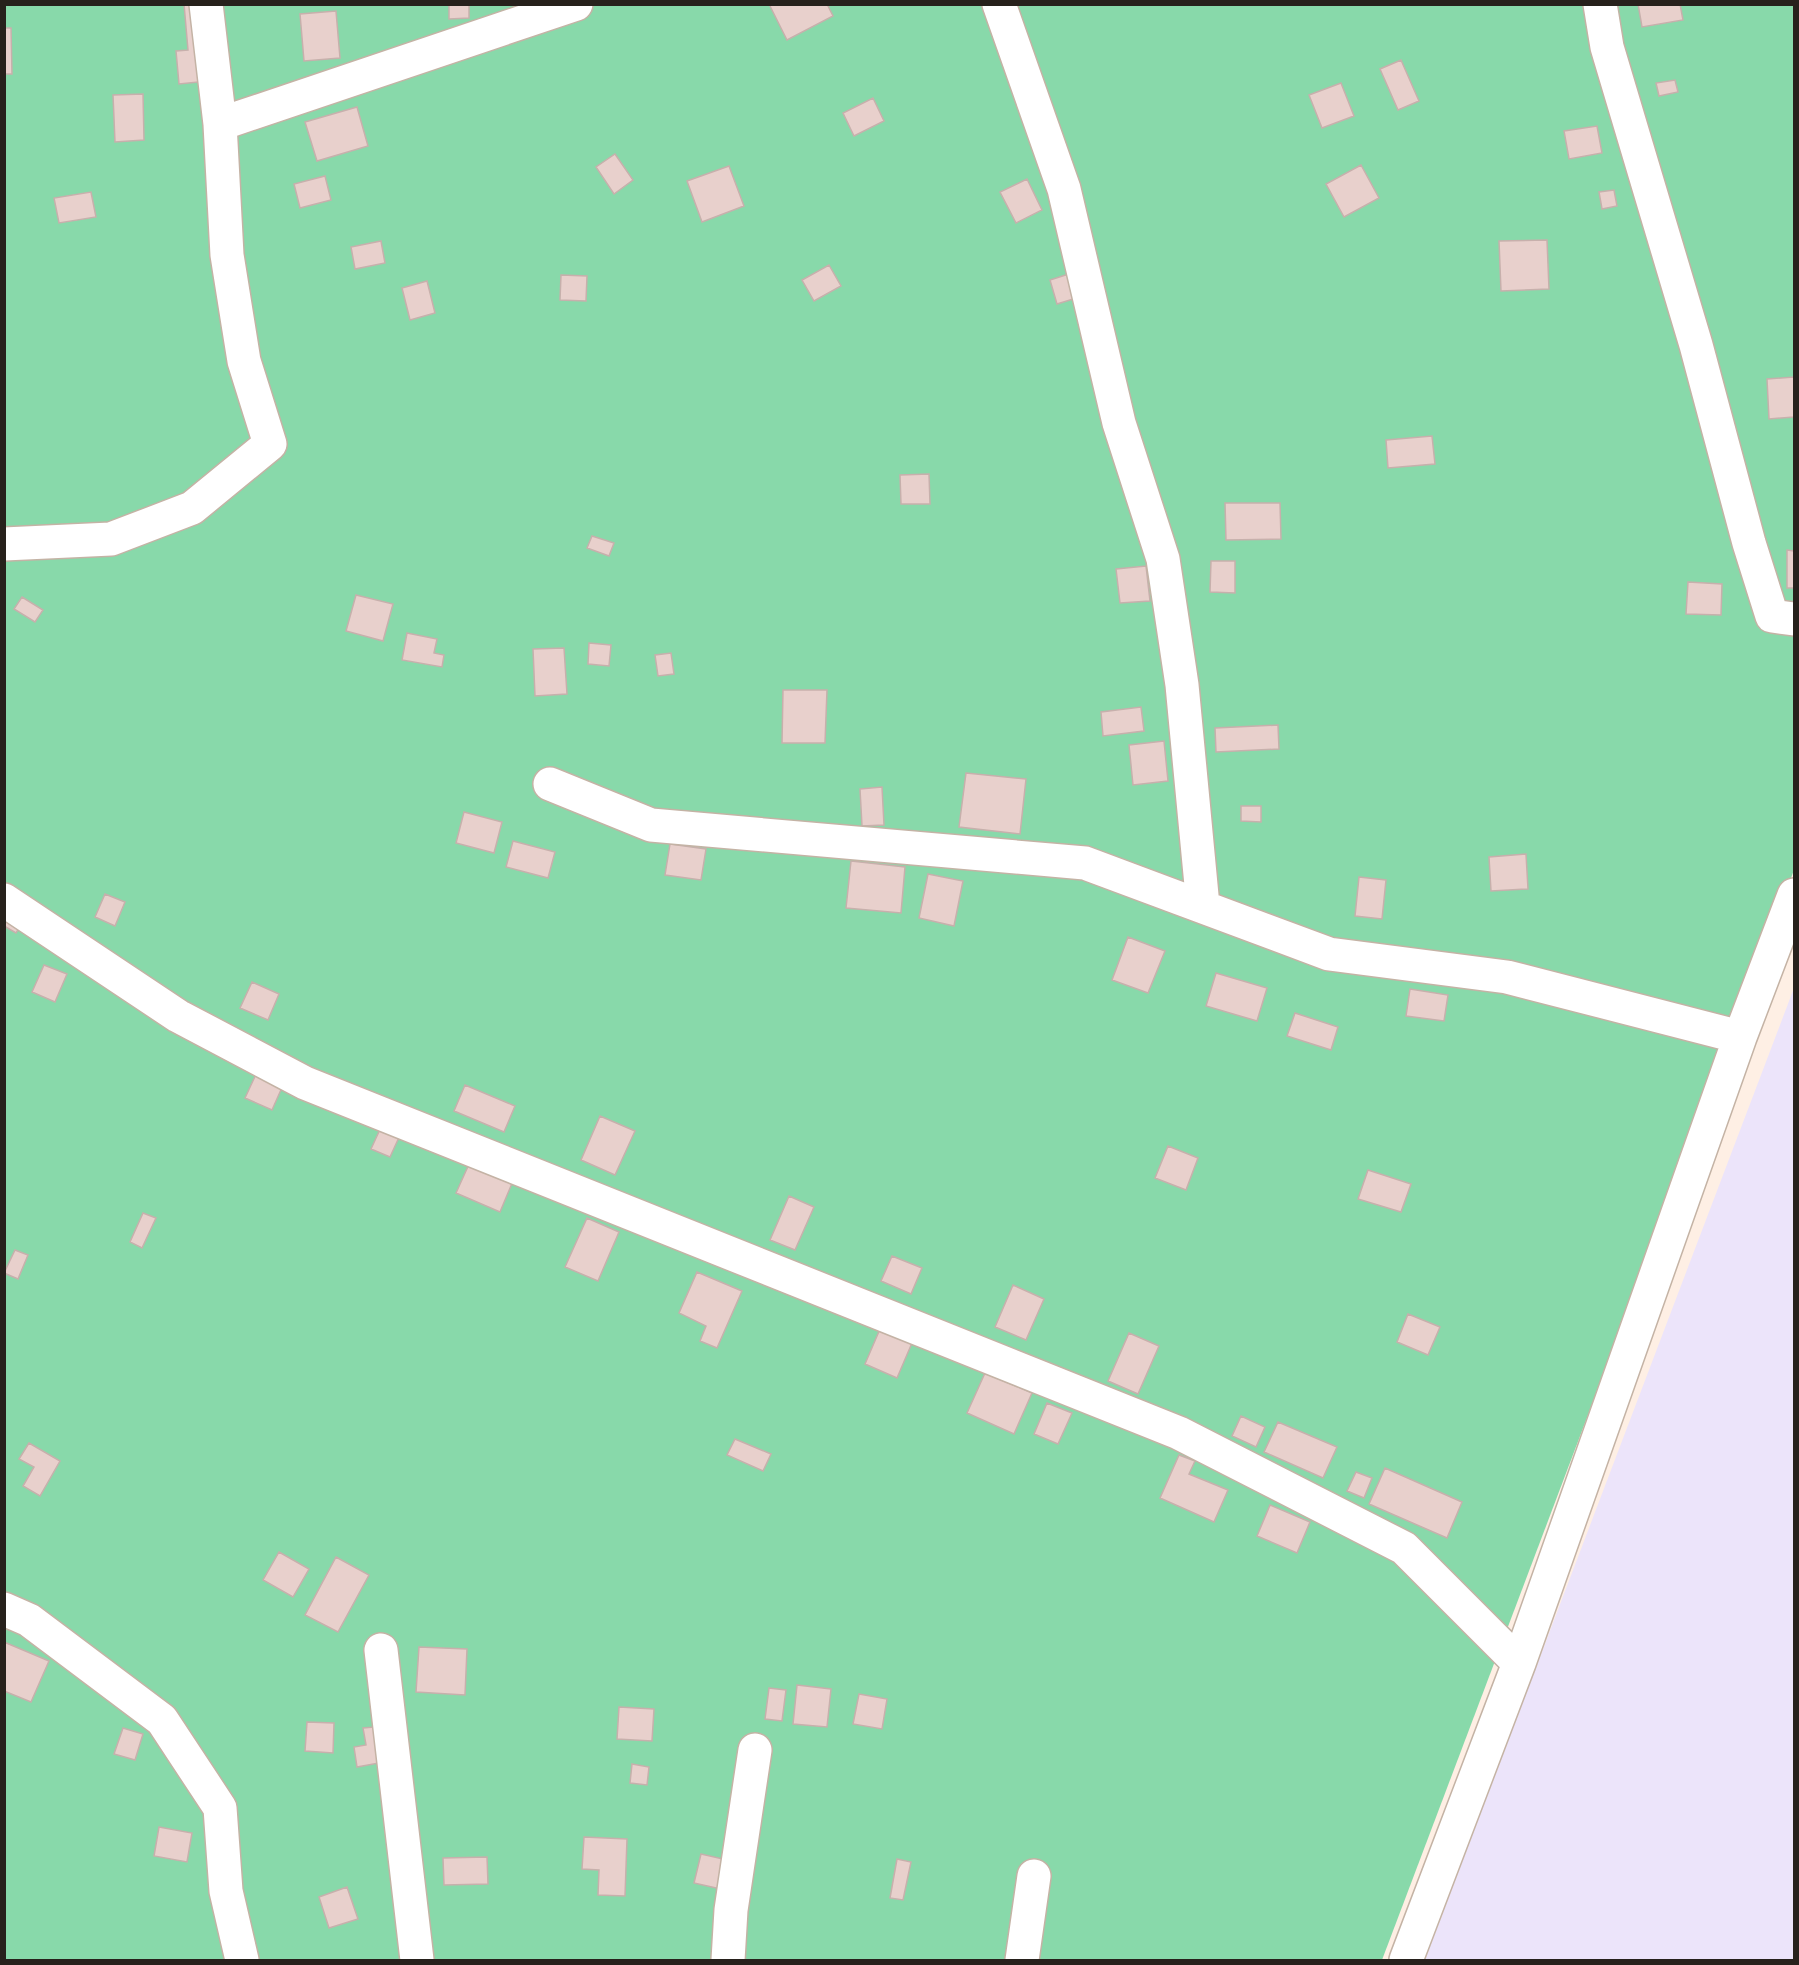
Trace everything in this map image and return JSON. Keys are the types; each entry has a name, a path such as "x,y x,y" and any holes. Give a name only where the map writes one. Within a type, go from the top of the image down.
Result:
{"street":[{"path":"4,544 111,539 192,508 270,444 244,361 227,255 220,124 206,4"},
{"path":"220,124 576,4"},
{"path":"999,4 1064,189 1119,423 1163,559 1182,685 1203,906"},
{"path":"1600,4 1607,46 1696,345 1749,543 1772,615 1794,619"},
{"path":"550,784 651,825 1085,863 1329,954 1507,977 1740,1037"},
{"path":"1406,1960 1519,1663 1740,1037 1794,895"},
{"path":"4,900 178,1016 305,1083 1179,1433 1404,1548 1519,1663"},
{"path":"4,1609 29,1620 162,1720 220,1808 226,1891 242,1960"},
{"path":"381,1650 417,1960"},
{"path":"728,1960 731,1910 755,1750"},
{"path":"1022,1960 1034,1876"}],"shaded area":[{"path":"1794,988 1794,1960 1425,1960"}],"green space":[{"path":"5,5 1794,5 1794,870 1382,1960 5,1960"}],"building":[{"path":"184,4 202,4 208,81 179,84 176,51 188,50"},
{"path":"449,4 469,4 469,18 449,19"},
{"path":"769,4 827,4 833,16 787,40"},
{"path":"1638,4 1680,4 1683,20 1642,27"},
{"path":"336,11 340,58 304,61 300,14"},
{"path":"4,28 11,28 12,74 4,74"},
{"path":"1401,60 1419,101 1398,110 1380,69"},
{"path":"1675,80 1678,92 1659,96 1656,83"},
{"path":"1341,83 1354,116 1322,128 1309,95"},
{"path":"143,94 144,140 115,142 113,95"},
{"path":"873,98 884,121 854,136 843,113"},
{"path":"357,107 368,146 317,161 305,122"},
{"path":"1597,126 1602,153 1569,159 1564,131"},
{"path":"615,154 633,180 614,194 596,167"},
{"path":"1361,165 1379,198 1344,217 1326,184"},
{"path":"729,166 744,206 702,222 687,181"},
{"path":"325,176 331,200 300,208 294,184"},
{"path":"1027,179 1042,210 1016,223 1000,192"},
{"path":"1614,190 1617,206 1602,209 1599,192"},
{"path":"91,192 96,217 59,223 54,198"},
{"path":"1547,240 1549,289 1501,291 1499,241"},
{"path":"381,241 385,263 355,269 351,247"},
{"path":"829,265 841,286 814,301 802,280"},
{"path":"1075,272 1083,296 1057,304 1050,280"},
{"path":"561,275 587,276 586,301 560,300"},
{"path":"427,281 435,313 410,320 402,288"},
{"path":"1794,377 1794,417 1769,419 1767,379"},
{"path":"1432,436 1435,464 1388,468 1386,440"},
{"path":"929,474 930,504 901,504 900,475"},
{"path":"1225,503 1280,503 1281,539 1226,540"},
{"path":"592,536 614,543 609,556 587,548"},
{"path":"1787,550 1794,551 1794,588 1787,588"},
{"path":"1211,561 1235,561 1235,593 1210,592"},
{"path":"1146,566 1150,601 1120,603 1116,569"},
{"path":"1688,582 1722,584 1721,615 1686,614"},
{"path":"356,595 393,604 383,641 346,631"},
{"path":"22,597 43,610 35,622 14,609"},
{"path":"407,633 437,639 434,653 444,655 442,667 402,660"},
{"path":"589,643 611,645 609,666 588,664"},
{"path":"564,648 567,694 535,696 533,649"},
{"path":"671,653 674,674 658,676 655,655"},
{"path":"783,690 827,690 825,743 782,743"},
{"path":"1141,707 1144,731 1103,736 1101,712"},
{"path":"1278,725 1279,749 1216,752 1215,728"},
{"path":"1164,741 1168,781 1133,785 1129,745"},
{"path":"966,773 1026,779 1020,834 959,827"},
{"path":"882,787 884,825 862,826 860,789"},
{"path":"1241,806 1261,806 1261,822 1241,821"},
{"path":"464,812 502,822 494,853 456,843"},
{"path":"513,841 555,852 548,878 506,867"},
{"path":"670,844 706,849 701,880 665,875"},
{"path":"1526,854 1528,889 1491,891 1489,857"},
{"path":"851,861 905,867 901,913 846,908"},
{"path":"928,874 963,881 954,926 919,918"},
{"path":"1359,877 1386,880 1382,919 1355,916"},
{"path":"105,894 125,902 115,926 95,917"},
{"path":"4,911 23,922 16,933 4,926"},
{"path":"1128,937 1165,951 1148,993 1112,980"},
{"path":"44,965 67,974 55,1002 32,992"},
{"path":"1216,973 1267,988 1257,1021 1206,1006"},
{"path":"252,982 279,994 268,1020 240,1008"},
{"path":"1410,989 1448,995 1444,1021 1406,1016"},
{"path":"1295,1013 1338,1027 1331,1050 1287,1036"},
{"path":"257,1072 284,1083 272,1110 245,1098"},
{"path":"465,1085 515,1106 504,1132 454,1111"},
{"path":"600,1116 635,1131 615,1175 581,1160"},
{"path":"382,1125 401,1133 390,1157 371,1149"},
{"path":"1168,1146 1198,1158 1186,1190 1155,1178"},
{"path":"470,1162 513,1181 500,1212 456,1193"},
{"path":"1368,1170 1411,1184 1401,1212 1358,1199"},
{"path":"789,1196 814,1207 795,1250 770,1240"},
{"path":"143,1213 156,1218 142,1248 130,1242"},
{"path":"587,1218 619,1232 598,1281 565,1267"},
{"path":"15,1250 28,1255 18,1279 4,1273"},
{"path":"892,1256 922,1268 911,1294 881,1281"},
{"path":"697,1272 742,1291 717,1348 700,1341 706,1326 679,1313"},
{"path":"1013,1285 1044,1299 1026,1340 995,1327"},
{"path":"1408,1314 1440,1327 1428,1355 1397,1342"},
{"path":"880,1329 912,1343 897,1378 865,1364"},
{"path":"1129,1333 1159,1346 1138,1394 1108,1381"},
{"path":"985,1373 1032,1393 1014,1434 967,1413"},
{"path":"1047,1403 1072,1413 1058,1444 1034,1434"},
{"path":"1241,1416 1265,1427 1256,1447 1232,1436"},
{"path":"1278,1422 1337,1447 1323,1478 1264,1452"},
{"path":"735,1439 771,1454 763,1471 727,1455"},
{"path":"29,1443 60,1461 40,1496 23,1486 34,1467 19,1459"},
{"path":"1179,1455 1195,1461 1189,1474 1228,1490 1214,1522 1160,1498"},
{"path":"1385,1468 1462,1502 1447,1538 1369,1504"},
{"path":"1356,1472 1372,1478 1364,1498 1347,1491"},
{"path":"1270,1505 1310,1522 1297,1553 1257,1536"},
{"path":"279,1552 309,1569 293,1597 263,1580"},
{"path":"336,1557 369,1575 338,1632 305,1615"},
{"path":"4,1642 49,1661 31,1702 4,1691"},
{"path":"419,1647 467,1649 465,1695 416,1692"},
{"path":"797,1685 831,1689 827,1727 793,1724"},
{"path":"769,1688 786,1690 782,1721 765,1719"},
{"path":"859,1694 887,1699 882,1729 853,1724"},
{"path":"619,1707 654,1709 652,1741 617,1739"},
{"path":"307,1722 334,1723 333,1753 305,1751"},
{"path":"374,1727 379,1763 357,1767 354,1747 366,1745 363,1728"},
{"path":"123,1728 143,1734 135,1760 114,1754"},
{"path":"632,1764 649,1767 647,1785 630,1783"},
{"path":"159,1827 192,1833 187,1862 154,1856"},
{"path":"584,1837 627,1839 625,1896 598,1895 599,1870 582,1869"},
{"path":"701,1854 732,1861 725,1890 694,1883"},
{"path":"487,1857 488,1884 444,1885 443,1858"},
{"path":"897,1859 911,1862 903,1900 890,1898"},
{"path":"347,1887 358,1919 329,1928 319,1897"}]}
